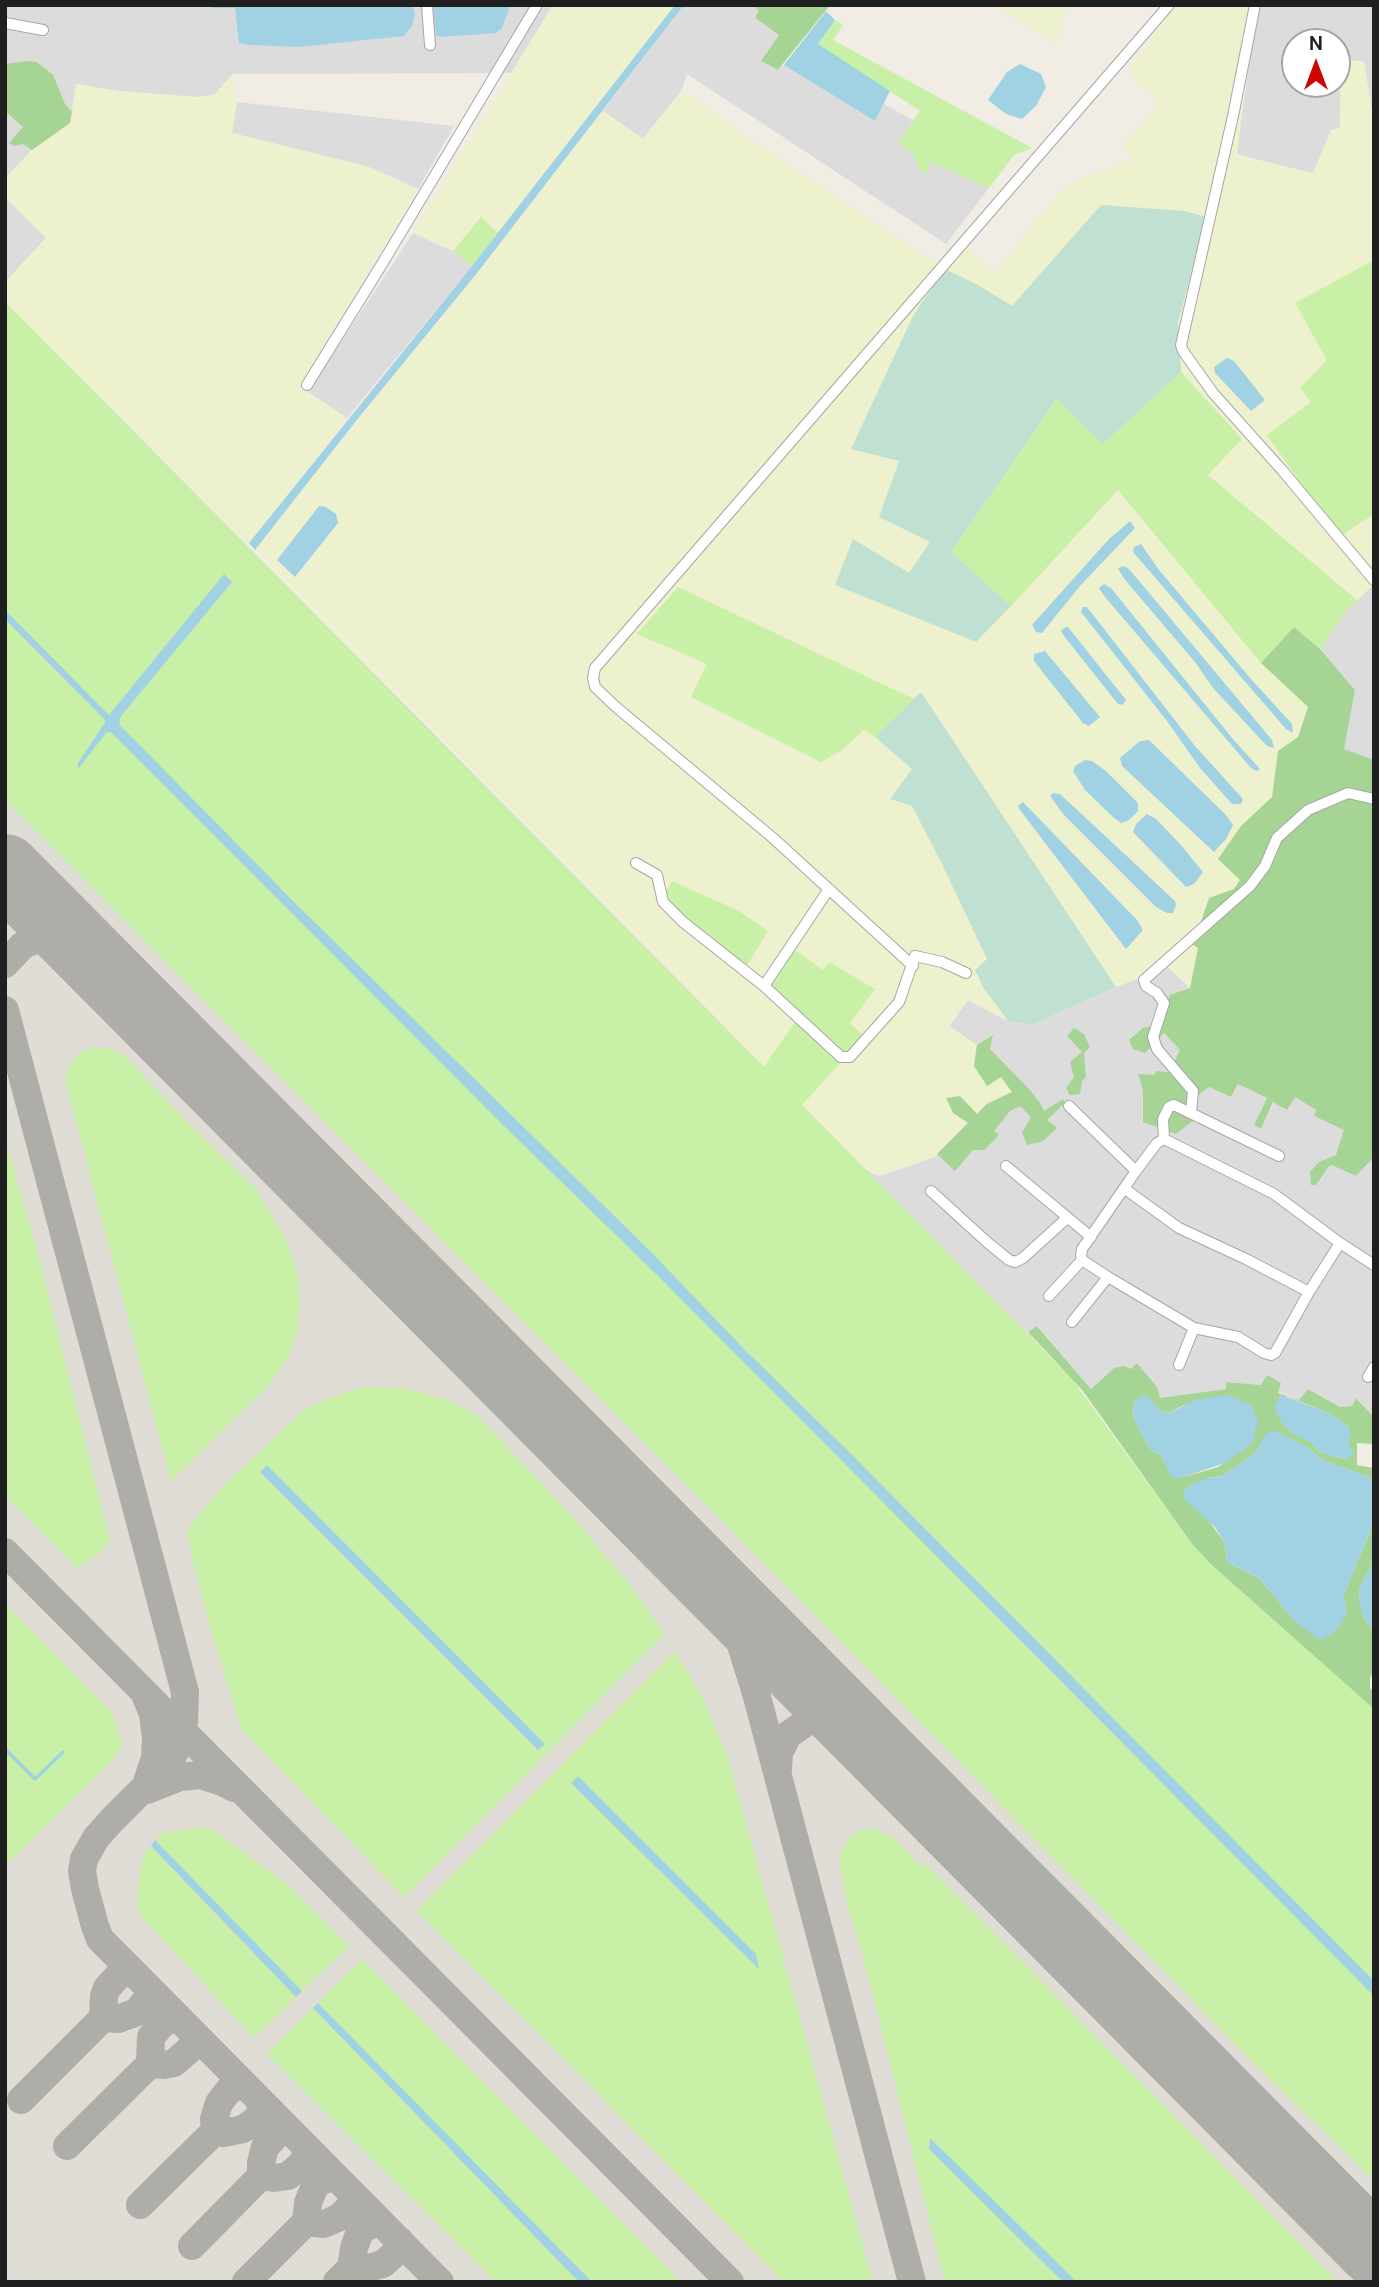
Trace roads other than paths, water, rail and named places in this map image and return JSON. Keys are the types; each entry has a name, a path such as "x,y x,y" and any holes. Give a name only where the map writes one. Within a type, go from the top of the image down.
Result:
{"street":[{"path":"427,5 430,45"},
{"path":"307,385 537,5"},
{"path":"913,966 697,773 616,707 595,687 595,668 1169,5"},
{"path":"1255,5 1233,116 1181,345 1213,393 1291,480 1374,580"},
{"path":"5,23 43,30"},
{"path":"1191,1113 1193,1091 1157,1049 1153,1037 1164,1003 1157,993 1146,986 1144,980 1250,886 1265,866 1278,838 1308,810 1348,793 1374,799"},
{"path":"636,863 657,875 663,902 676,915 764,986 841,1057 850,1057 899,1002 915,956 942,962 966,973"},
{"path":"764,986 829,889"},
{"path":"1164,1139 1163,1119 1169,1107 1174,1105 1279,1156"},
{"path":"1069,1106 1136,1171"},
{"path":"1049,1296 1082,1260 1082,1249 1136,1171 1157,1143 1164,1139"},
{"path":"1164,1139 1274,1194 1374,1265"},
{"path":"1006,1166 1091,1237"},
{"path":"1125,1189 1179,1228 1247,1258 1309,1292"},
{"path":"930,1191 988,1243 1015,1262 1023,1258 1067,1218"},
{"path":"1082,1260 1194,1328 1238,1336 1271,1355 1275,1353 1340,1243"},
{"path":"1072,1322 1108,1277"},
{"path":"1179,1365 1194,1328"}],"water":[{"path":"211,5 412,5 415,14 412,26 404,36 298,47 249,45 239,43 235,8 212,8"},
{"path":"433,5 510,6 502,28 496,33 441,37 436,35"},
{"path":"675,5 684,5 477,273 255,550 249,543 472,266"},
{"path":"826,11 835,20 818,44 890,91 875,121 784,65"},
{"path":"1020,64 1041,74 1046,87 1036,106 1022,119 1006,114 988,100 1007,72"},
{"path":"1227,358 1234,361 1265,400 1251,411 1215,373 1214,367"},
{"path":"319,506 336,514 338,523 295,577 277,560"},
{"path":"1130,521 1135,528 1080,586 1042,633 1036,632 1032,625 1109,539"},
{"path":"1141,544 1159,570 1292,724 1293,733 1286,729 1133,552 1134,547"},
{"path":"1122,566 1128,568 1272,740 1274,748 1267,746 1213,688 1195,662 1126,581 1118,569"},
{"path":"224,574 232,582 121,716 119,724 295,903 650,1251 745,1350 1374,1981 1374,1996 656,1274 504,1126 112,733 107,732 78,769 78,763 106,721 5,619 5,610 109,715"},
{"path":"1104,584 1111,588 1260,769 1257,771 1251,768 1105,597 1099,588"},
{"path":"1083,607 1087,607 1195,746 1243,799 1241,804 1232,804 1200,768 1167,721 1081,612"},
{"path":"1068,627 1126,700 1122,705 1118,704 1064,636 1061,631"},
{"path":"1045,651 1100,717 1089,726 1083,723 1034,661 1034,654"},
{"path":"1149,740 1233,825 1226,839 1214,852 1122,766 1120,758 1140,741"},
{"path":"1085,760 1092,761 1106,771 1138,803 1138,811 1129,820 1121,823 1085,790 1073,771 1075,766"},
{"path":"1053,793 1060,794 1175,901 1173,913 1156,907 1064,815 1050,796"},
{"path":"1023,802 1137,920 1143,930 1126,949 1020,810 1018,806"},
{"path":"1147,814 1156,819 1203,872 1194,884 1186,887 1133,832 1136,824"},
{"path":"1146,1394 1165,1413 1195,1400 1228,1395 1251,1405 1259,1424 1253,1431 1255,1435 1252,1443 1225,1463 1177,1479 1171,1476 1160,1454 1151,1450 1132,1412 1135,1401"},
{"path":"1281,1395 1326,1412 1346,1424 1350,1431 1348,1444 1354,1454 1345,1459 1320,1452 1311,1442 1295,1435 1283,1425 1274,1407"},
{"path":"1273,1430 1307,1447 1324,1461 1367,1476 1374,1483 1374,1522 1343,1596 1347,1612 1345,1619 1333,1633 1320,1640 1295,1621 1259,1578 1227,1562 1225,1543 1215,1527 1183,1497 1184,1490 1190,1485 1207,1478 1222,1476 1253,1455 1266,1434"},
{"path":"267,1465 545,1744 538,1750 260,1472"},
{"path":"1374,1561 1374,1631 1363,1616 1359,1596 1360,1587"},
{"path":"578,1776 756,1954 759,1969 571,1783"},
{"path":"155,1840 302,1991 296,1997 151,1846"},
{"path":"318,2003 592,2282 579,2282 313,2008"},
{"path":"930,2138 1077,2282 1063,2282 929,2149"}],"waterway":[{"path":"5,1749 35,1779 63,1752"}]}
